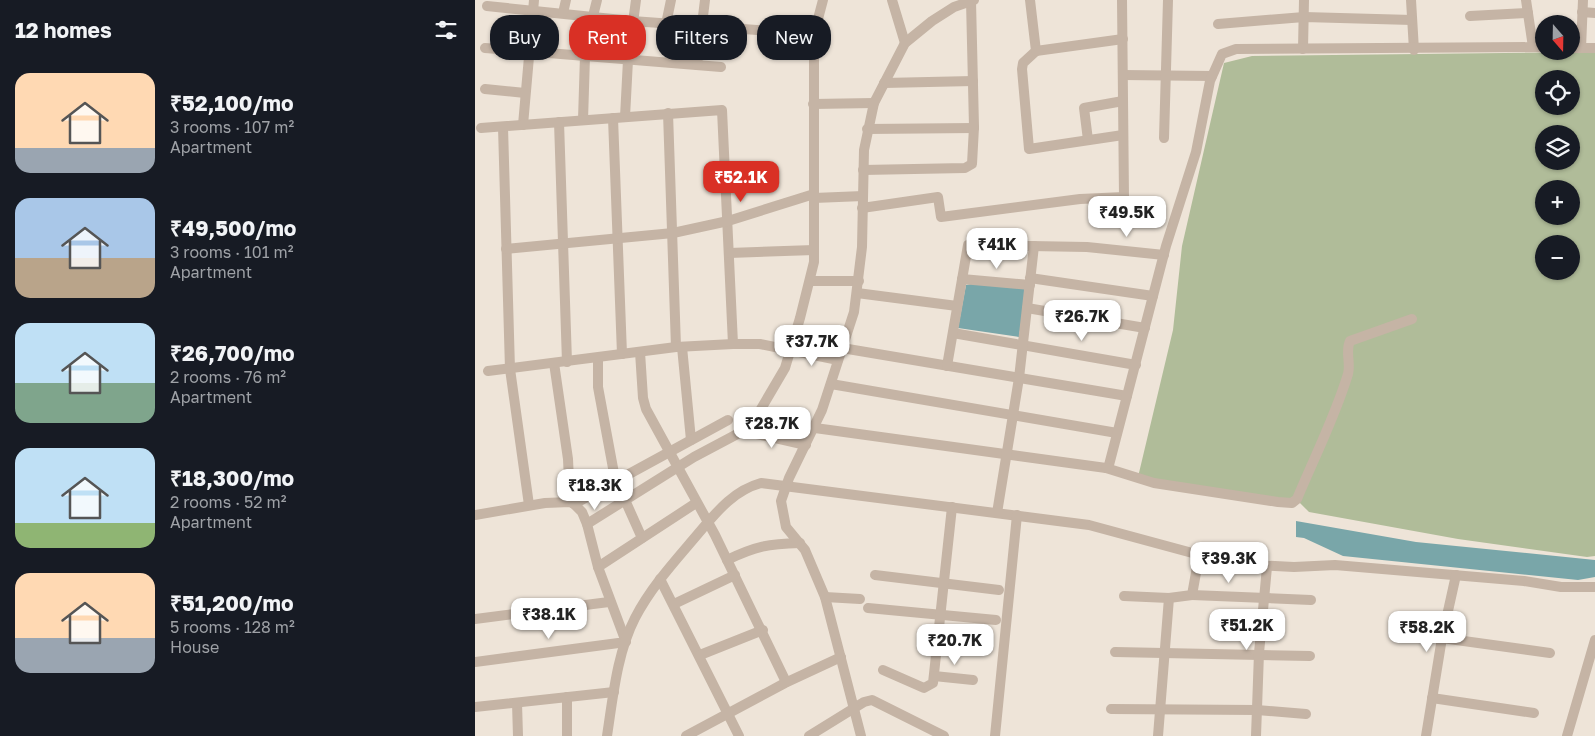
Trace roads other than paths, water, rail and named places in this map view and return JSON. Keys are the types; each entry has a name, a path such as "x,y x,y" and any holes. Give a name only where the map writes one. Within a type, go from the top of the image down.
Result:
{"street":[{"path":"563,13 566,0"},
{"path":"593,15 597,0"},
{"path":"633,15 636,0"},
{"path":"668,15 671,0"},
{"path":"703,15 705,0"},
{"path":"892,0 905,44"},
{"path":"861,736 825,598 816,573 800,543 786,526 781,502 786,485 815,428 831,384 857,293 863,170 867,129 873,103 905,44 931,21 954,7 973,0 974,128 972,164 965,168 863,170"},
{"path":"1030,0 1035,51"},
{"path":"862,208 938,197 941,217 1072,200 1124,197 1122,0"},
{"path":"1164,138 1168,0"},
{"path":"1303,49 1304,0"},
{"path":"1411,0 1413,50"},
{"path":"1106,468 1109,464 1136,366 1164,255 1197,152 1212,76 1222,54 1236,50 1413,50 1533,47 1526,0"},
{"path":"1580,24 1583,0"},
{"path":"817,15 820,1"},
{"path":"487,6 502,4 533,5 563,13 583,15"},
{"path":"1582,12 1595,13"},
{"path":"1470,16 1528,14"},
{"path":"1218,24 1304,17 1412,20"},
{"path":"1123,38 1035,51 1023,63 1021,68 1029,149 1123,135"},
{"path":"485,48 490,48"},
{"path":"1580,48 1595,48"},
{"path":"523,125 528,60"},
{"path":"583,120 585,60"},
{"path":"625,117 628,60 721,67"},
{"path":"697,65 698,60"},
{"path":"587,524 678,467 743,431 758,414 773,389 791,350 810,281 814,250 815,60"},
{"path":"1123,75 1212,76"},
{"path":"884,83 973,80"},
{"path":"485,90 525,93"},
{"path":"1088,140 1084,108 1123,100"},
{"path":"813,104 873,103"},
{"path":"481,128 722,110 733,344"},
{"path":"668,114 679,347 691,440"},
{"path":"613,118 623,354"},
{"path":"559,122 567,362"},
{"path":"503,127 511,369 529,505"},
{"path":"867,129 974,128"},
{"path":"506,249 673,233 727,221 814,196 863,196"},
{"path":"947,366 970,244 1087,247 1164,255"},
{"path":"997,513 1019,378 1034,246"},
{"path":"729,253 814,250"},
{"path":"962,279 1030,282 1153,296"},
{"path":"810,281 859,281"},
{"path":"857,293 957,306"},
{"path":"1027,308 1145,328"},
{"path":"815,428 882,439 1106,468 1154,483 1293,503 1297,499 1335,411 1349,372 1348,346 1350,341 1412,319"},
{"path":"953,333 1023,344 1136,366"},
{"path":"488,371 679,347 733,344 760,344 839,360"},
{"path":"842,348 1127,396"},
{"path":"639,352 643,398 657,431 670,451 735,575 763,630 786,682"},
{"path":"598,358 598,387 614,473 623,478"},
{"path":"554,363 568,460 572,503 582,512 587,524 609,602 626,642"},
{"path":"831,384 1117,432"},
{"path":"475,515 529,505 572,503 623,478 728,420"},
{"path":"743,431 805,445"},
{"path":"607,736 626,642 635,618 660,579 707,522 741,490 761,484 786,485 823,493 952,507 1089,525 1233,564 1267,567 1335,565 1524,581 1561,587 1595,587"},
{"path":"625,500 642,538"},
{"path":"598,568 696,503"},
{"path":"883,670 925,688 933,683 952,507"},
{"path":"995,736 1017,515"},
{"path":"727,560 753,548 800,543"},
{"path":"1193,595 1199,556"},
{"path":"1256,736 1259,653 1267,567"},
{"path":"674,604 735,575"},
{"path":"875,575 999,590"},
{"path":"1427,736 1442,638 1456,575"},
{"path":"660,579 700,655 739,736"},
{"path":"1124,596 1169,598 1193,595 1311,600"},
{"path":"825,598 860,599"},
{"path":"1158,736 1163,654 1169,598"},
{"path":"475,619 609,602"},
{"path":"868,608 996,620"},
{"path":"700,655 763,630"},
{"path":"1442,638 1550,653"},
{"path":"1567,736 1595,640"},
{"path":"475,662 626,642"},
{"path":"1115,652 1163,654 1259,653 1310,656"},
{"path":"686,736 786,682 841,657"},
{"path":"934,676 973,680"},
{"path":"475,707 615,692"},
{"path":"567,697 567,736"},
{"path":"1432,698 1534,713"},
{"path":"809,736 855,710 864,702 871,700 926,732 944,736"},
{"path":"517,702 518,736"},
{"path":"1111,708 1257,710 1306,714"}],"water":[{"path":"966,285 1026,288 1019,337 958,328"},
{"path":"1296,521 1416,542 1595,560 1595,577 1578,580 1343,556 1304,538 1296,537"}]}
